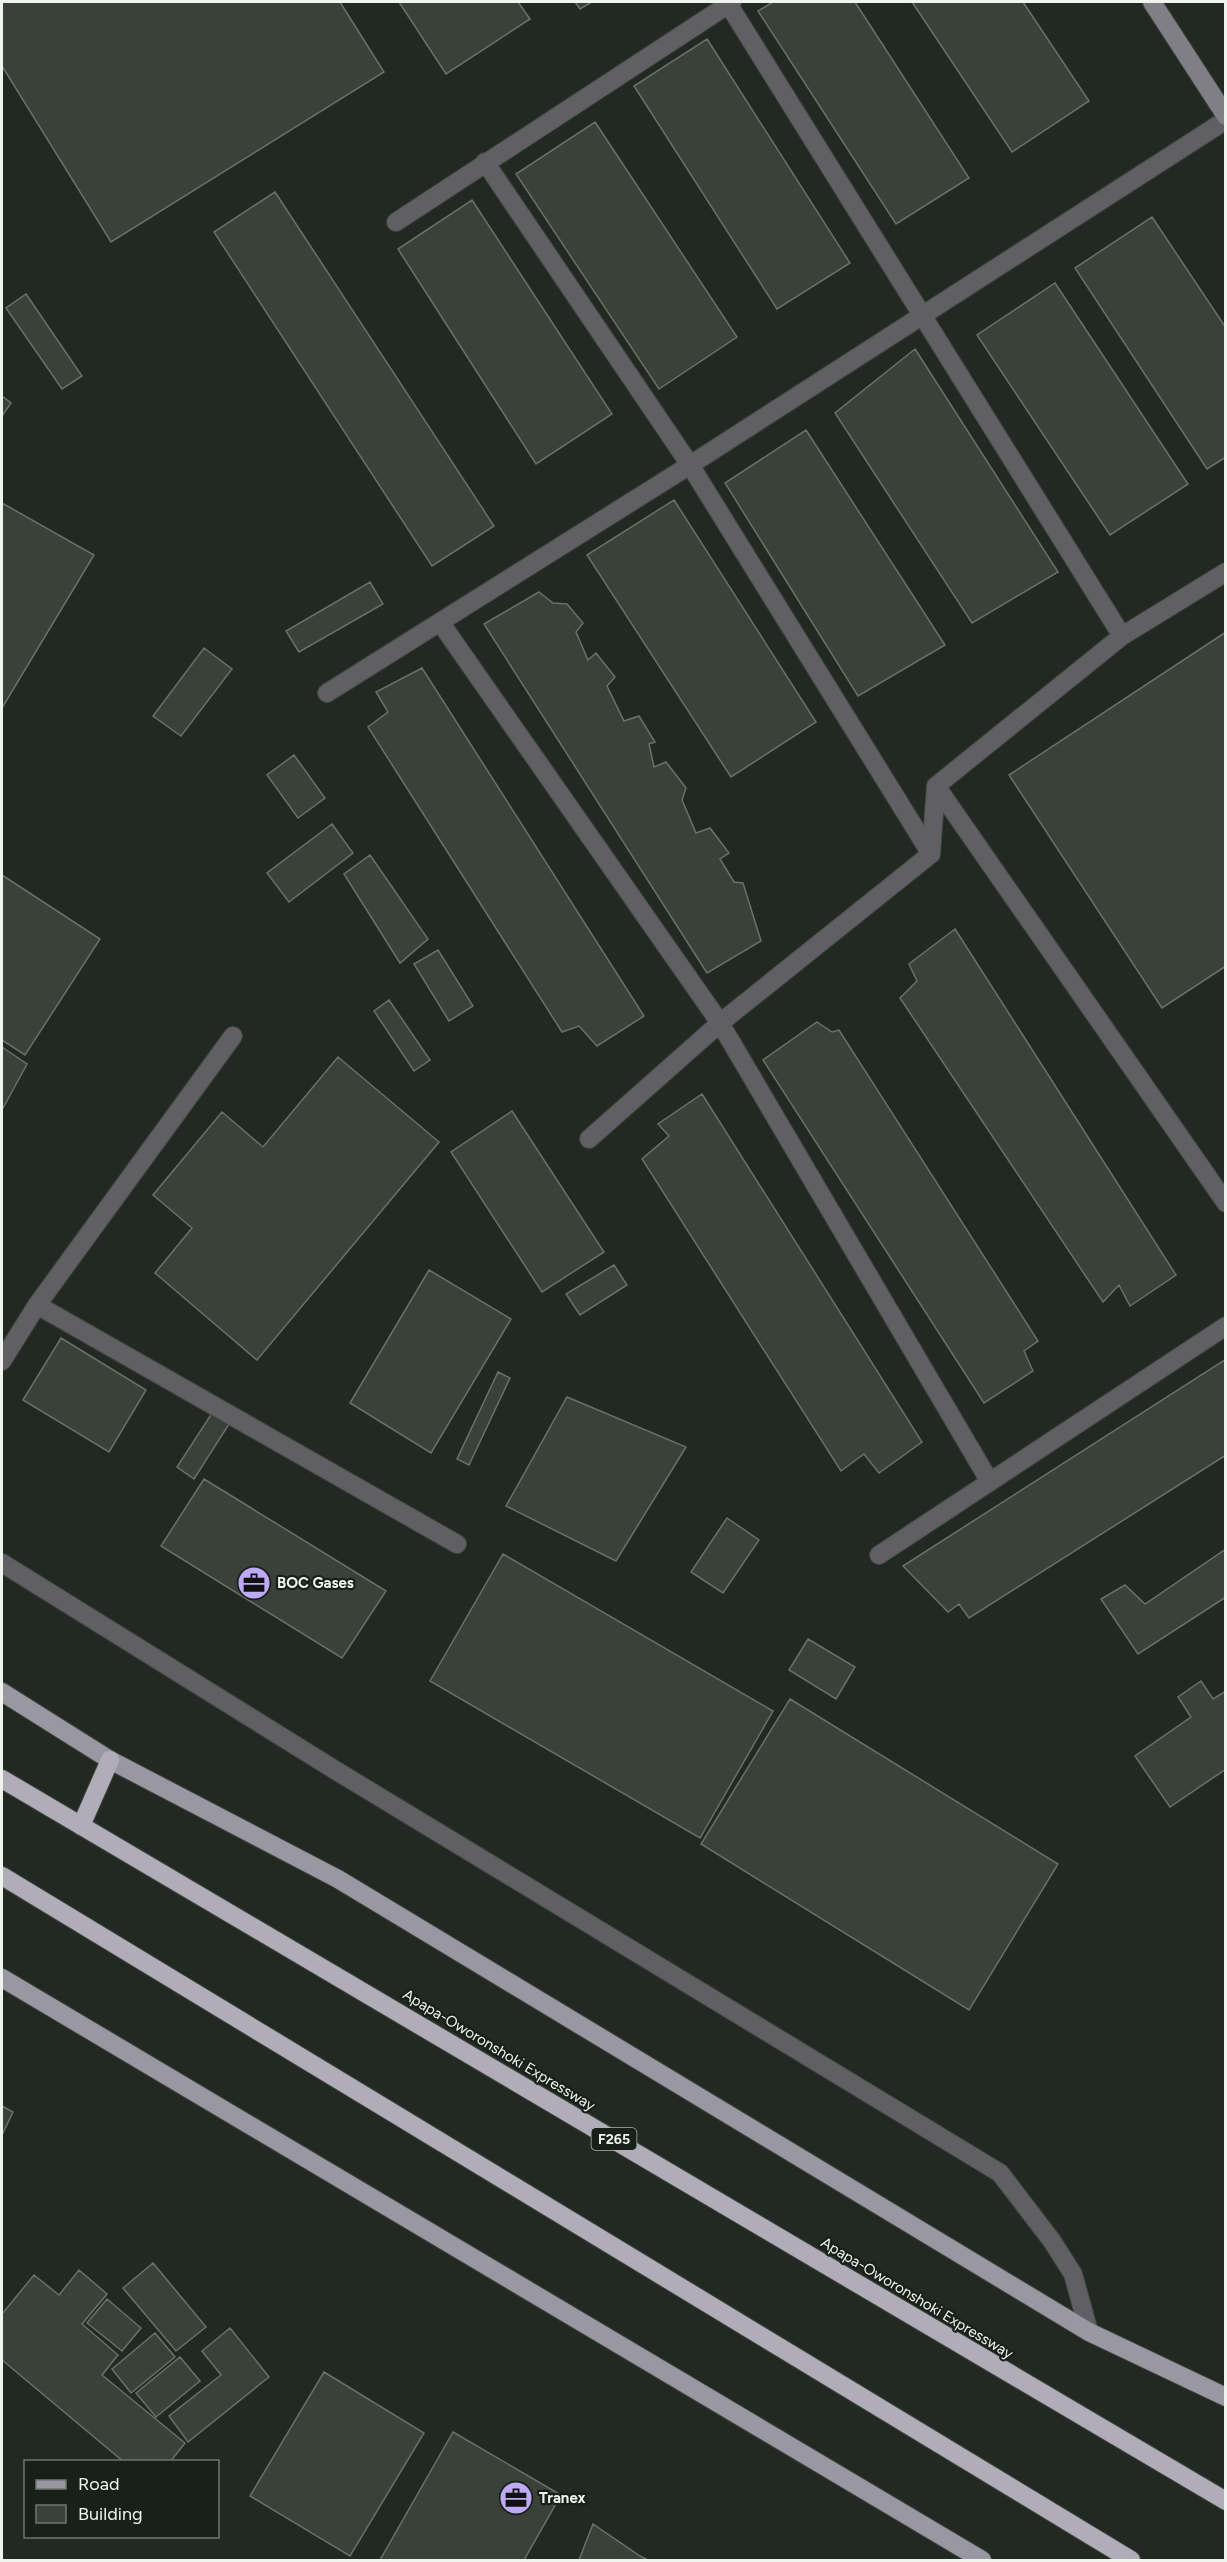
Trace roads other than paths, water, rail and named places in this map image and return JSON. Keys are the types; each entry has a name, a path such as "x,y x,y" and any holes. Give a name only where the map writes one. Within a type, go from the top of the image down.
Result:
{"highway":[{"path":"81,1826 110,1760"},
{"name":"Apapa-Oworonshoki Expressway","path":"2,1779 1226,2500"},
{"path":"2,1876 1131,2560"}],"main road":[{"path":"2,1692 110,1760 338,1879 1089,2332 1226,2397"},
{"path":"2,1978 982,2560"}],"street":[{"path":"1152,2 1226,118"}],"lane":[{"path":"396,222 729,2 1122,636"},
{"path":"327,693 690,465 1226,118"},
{"path":"485,162 690,465 931,854"},
{"path":"589,1139 720,1023 931,854 936,786 1122,636 1226,572"},
{"path":"440,622 720,1023 990,1482"},
{"path":"936,786 1226,1203"},
{"path":"2,1361 37,1305 233,1036"},
{"path":"37,1305 458,1544"},
{"path":"879,1555 1226,1326"},
{"path":"2,1563 346,1776 1000,2173 1052,2241 1073,2274 1089,2332"}],"place":[{"name":"BOC Gases","path":"254,1583"},
{"name":"Tranex","path":"516,2498"}]}
